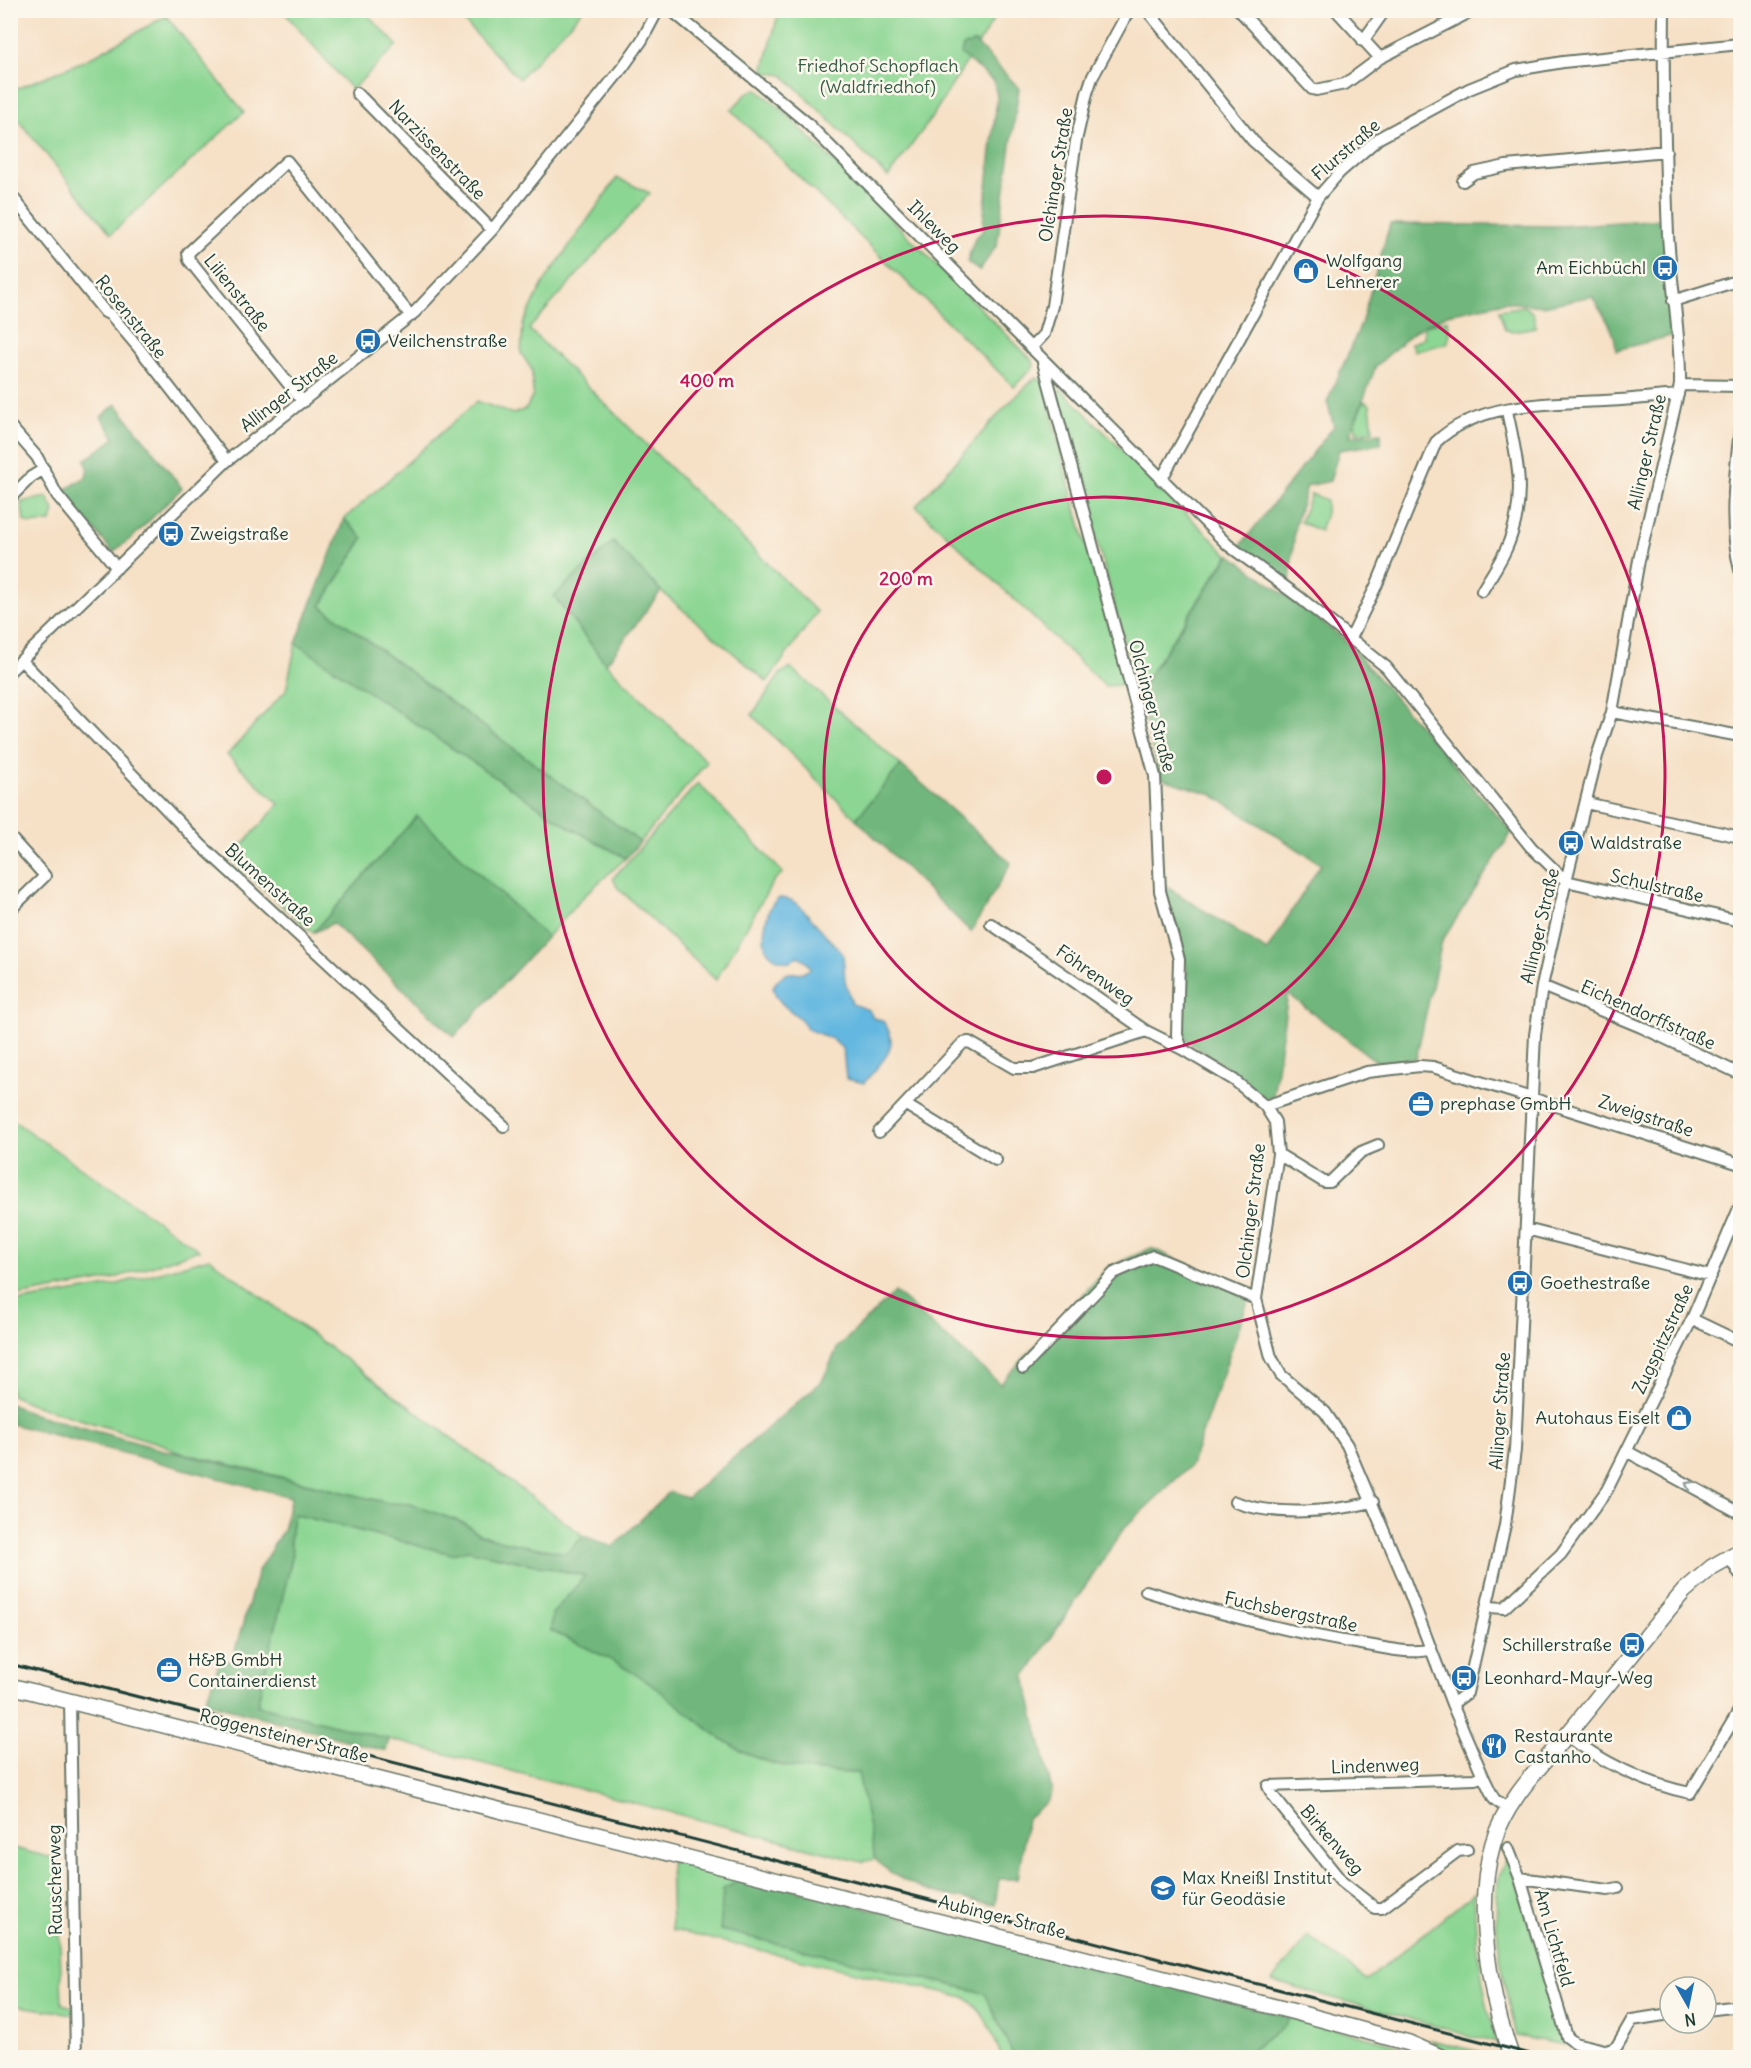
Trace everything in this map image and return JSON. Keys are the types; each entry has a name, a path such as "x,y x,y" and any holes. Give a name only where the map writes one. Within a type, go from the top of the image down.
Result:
{"street":[{"name":"Allinger Straße","path":"10,671 227,461 411,316 492,230 623,67 642,40 658,10"},
{"name":"Ihleweg","path":"671,10 805,121 1161,480"},
{"name":"Olchinger Straße","path":"1030,348 1044,334 1052,306 1075,144 1087,93 1092,78 1128,10"},
{"path":"1147,10 1253,141 1318,196"},
{"path":"1336,10 1380,58"},
{"path":"1363,41 1385,10"},
{"path":"1240,11 1312,89 1345,84 1380,58 1474,10"},
{"name":"Allinger Straße","path":"1452,1704 1467,1693 1489,1607 1505,1525 1517,1425 1535,1035 1542,986 1597,756 1612,712 1639,560 1679,390 1681,356 1673,301 1666,151 1664,10"},
{"name":"Flurstraße","path":"1161,480 1318,196 1340,172 1379,138 1469,88 1516,70 1563,62 1740,44"},
{"name":"Narzissenstraße","path":"357,93 492,230"},
{"path":"1463,181 1474,173 1506,166 1666,151"},
{"name":"Lilienstraße","path":"303,402 189,260 188,253 287,161 411,316"},
{"name":"Rosenstraße","path":"10,194 105,312 111,315 138,347 227,461"},
{"path":"1673,301 1740,280"},
{"name":"Olchinger Straße","path":"1043,362 1155,776 1160,891 1179,959 1175,1013 1177,1035 1182,1049 1234,1080 1265,1106 1275,1122 1278,1154 1256,1299 1275,1366 1335,1424 1373,1502 1452,1704 1483,1776 1494,1798 1509,1810"},
{"path":"1351,638 1377,584 1436,442 1448,430 1479,416 1554,402 1740,386"},
{"path":"1482,591 1509,543 1518,509 1521,481 1507,411"},
{"path":"10,426 44,469 57,495 117,568"},
{"path":"1740,429 1738,473 1732,501 1733,529 1740,570"},
{"path":"10,498 31,477 44,469"},
{"path":"1161,480 1228,545 1386,667 1531,847 1566,881"},
{"name":"Blumenstraße","path":"22,661 202,846 504,1126"},
{"path":"1612,712 1740,735"},
{"path":"1586,802 1740,837"},
{"path":"10,837 45,876 10,910"},
{"name":"Schulstraße","path":"1566,881 1740,921"},
{"name":"Föhrenweg","path":"991,924 1146,1031 1182,1049"},
{"name":"Eichendorffstraße","path":"1542,986 1641,1027 1740,1074"},
{"path":"879,1132 963,1043 969,1042 1014,1068 1033,1068 1146,1031"},
{"name":"Zweigstraße","path":"1265,1106 1367,1072 1420,1066 1433,1067 1740,1164"},
{"path":"906,1105 996,1160"},
{"path":"1278,1154 1324,1182 1330,1182 1361,1152 1378,1145"},
{"name":"Zugspitzstraße","path":"1489,1607 1496,1609 1509,1605 1561,1554 1604,1496 1628,1452 1692,1319 1739,1211"},
{"path":"1526,1229 1711,1276"},
{"path":"1023,1368 1114,1273 1153,1256 1256,1299"},
{"path":"1692,1319 1740,1342"},
{"path":"1628,1452 1740,1513"},
{"path":"1235,1502 1274,1512 1354,1506 1373,1502"},
{"path":"1512,2058 1497,2011 1489,1966 1486,1876 1493,1843 1521,1791 1684,1591 1701,1575 1735,1554 1740,1575"},
{"name":"Fuchsbergstraße","path":"1146,1591 1223,1616 1316,1637 1393,1649 1423,1651 1431,1649"},
{"name":"Roggensteiner Straße","path":"10,1686 550,1822"},
{"name":"Rauscherweg","path":"70,1701 76,2058"},
{"path":"1567,1735 1591,1753 1630,1772 1690,1793 1740,1709"},
{"name":"Lindenweg","path":"1268,1786 1475,1779 1483,1776"},
{"name":"Birkenweg","path":"1268,1786 1273,1796 1342,1882 1375,1908 1382,1908 1458,1851 1467,1850"},
{"name":"Aubinger Straße","path":"550,1822 1294,2012 1409,2043 1443,2058"},
{"name":"Am Lichtfeld","path":"1508,1848 1520,1878 1567,2037 1575,2043 1604,2051 1614,2050 1632,2020 1658,2016"},
{"path":"1520,1878 1608,1890 1618,1888"},
{"path":"1718,2009 1740,2006"}],"green space":[{"path":"454,10 583,10 519,79 454,11"},
{"path":"283,11 364,11 397,45 352,90"},
{"name":"Friedhof Schopflach (Waldfriedhof)","path":"779,11 999,11 928,123 888,177 783,75 763,72"},
{"path":"166,16 244,112 111,234 11,111 11,91 86,60"},
{"path":"975,42 1019,88 997,245 979,271 967,262 975,238 982,232 997,97 994,82 961,54 963,46"},
{"path":"756,89 778,106 1033,361 1034,366 1014,387 731,110 747,93"},
{"path":"617,178 650,193 529,329 817,612 767,682 661,591 613,542 554,596 606,664 707,762 640,842 321,606 363,538 344,519 477,401 513,414 526,409 533,395 532,370 521,353 523,324 544,282"},
{"path":"1663,219 1671,336 1616,350 1611,329 1592,296 1543,306 1505,302 1448,314 1416,330 1376,366 1350,435 1381,433 1381,444 1339,450 1330,481 1307,486 1295,525 1290,583 1240,546 1334,426 1327,402 1361,324 1390,224 1561,226"},
{"path":"1524,306 1533,313 1536,327 1514,331 1505,330 1499,310"},
{"path":"1447,320 1450,333 1448,343 1415,351 1411,344 1424,338 1424,326"},
{"path":"1035,378 1041,379 1045,384 1063,463 1125,685 1105,686 916,506 1006,406"},
{"path":"1061,389 1228,555 1138,692 1057,393"},
{"path":"1364,401 1370,405 1373,431 1356,432 1355,422"},
{"path":"116,404 182,488 134,536 113,552 62,492 86,477 88,467 85,460 115,438 101,417"},
{"path":"1311,494 1326,500 1326,513 1320,531 1300,522"},
{"path":"47,497 54,510 51,522 30,524 24,521 21,502"},
{"path":"344,519 363,538 321,606 640,842 626,858 569,827 296,643"},
{"path":"613,542 661,591 606,664 554,596"},
{"path":"1230,554 1343,638 1512,832 1442,941 1416,1059 1377,1062 1288,994 1273,1096 1265,1099 1238,1075 1186,1040 1181,1018 1187,970 1164,885 1267,951 1321,864 1211,794 1160,778 1138,692"},
{"path":"296,643 569,827 626,858 584,896 547,937 417,816 313,933 230,859 279,804 227,755 286,690"},
{"path":"791,668 901,765 856,819 752,715 781,673"},
{"path":"901,765 1011,863 971,932 856,819"},
{"path":"698,783 783,873 774,880 716,980 617,887 613,878"},
{"path":"417,816 547,937 454,1037 333,923 313,933"},
{"path":"11,1119 199,1250 112,1279 11,1297"},
{"path":"1151,1248 1251,1293 1191,1465 1124,1528 1025,1677 1052,1791 1049,1800 1027,1818 1018,1879 999,1879 995,1905 915,1886 887,1870 875,1859 858,1773 789,1767 750,1755 713,1733 644,1679 592,1650 551,1631 552,1614 585,1576 468,1550 452,1554 293,1514 290,1541 293,1554 257,1705 389,1739 386,1751 205,1702 220,1661 232,1661 258,1571 283,1530 291,1497 11,1424 10,1404 34,1414 160,1449 388,1503 410,1504 464,1523 479,1534 506,1542 566,1553 584,1536 613,1547 669,1492 687,1498 822,1381 838,1347 895,1292 1000,1384 1108,1267"},
{"path":"209,1258 584,1536 566,1553 505,1542 479,1534 464,1523 410,1504 388,1503 175,1451 164,1445 37,1406 11,1395 10,1303 114,1285"},
{"path":"293,1514 452,1554 468,1550 586,1576 552,1614 551,1631 592,1650 644,1679 713,1733 750,1755 789,1767 859,1773 875,1859 862,1862 257,1705 292,1554 290,1541"},
{"path":"10,1847 57,1859 62,2004 73,2007 73,2014 11,2005"},
{"path":"670,1858 747,1877 720,1930 985,1993 1014,2057 1002,2057 983,2016 972,2002 964,1997 672,1930"},
{"path":"1507,1858 1511,1861 1565,2045 1516,2036 1502,1972 1497,1919 1500,1874"},
{"path":"747,1877 1289,2017 1285,2026 1241,2057 1014,2057 985,1993 720,1930 723,1889"},
{"path":"1474,1893 1480,1968 1496,2043 1272,1981 1308,1936 1367,1980"},
{"path":"1289,2017 1395,2044 1432,2058 1241,2058 1285,2026"},
{"path":"1431,2040 1500,2057 1463,2057 1447,2052"}],"water":[{"path":"780,898 791,900 800,906 843,954 845,980 852,1004 869,1010 873,1018 882,1020 888,1030 891,1039 888,1054 864,1083 846,1079 843,1049 832,1039 807,1029 800,1018 784,1006 776,995 773,987 783,975 801,973 811,968 805,960 798,956 790,962 775,958 766,949 764,937 766,921 772,905"}],"railway":[{"path":"10,1664 1546,2058"}],"place":[{"name":"Am Eichbüchl","path":"1665,268"},
{"name":"Wolfgang Lehnerer","path":"1306,271"},
{"name":"Veilchenstraße","path":"368,341"},
{"name":"Zweigstraße","path":"171,534"},
{"name":"Waldstraße","path":"1571,843"},
{"name":"prephase GmbH","path":"1421,1104"},
{"name":"Goethestraße","path":"1520,1283"},
{"name":"Autohaus Eiselt","path":"1679,1418"},
{"name":"Schillerstraße","path":"1632,1645"},
{"name":"H&B GmbH Containerdienst","path":"169,1670"},
{"name":"Leonhard-Mayr-Weg","path":"1464,1678"},
{"name":"Restaurante Castanho","path":"1494,1746"},
{"name":"Max Kneißl Institut für Geodäsie","path":"1163,1888"}]}
